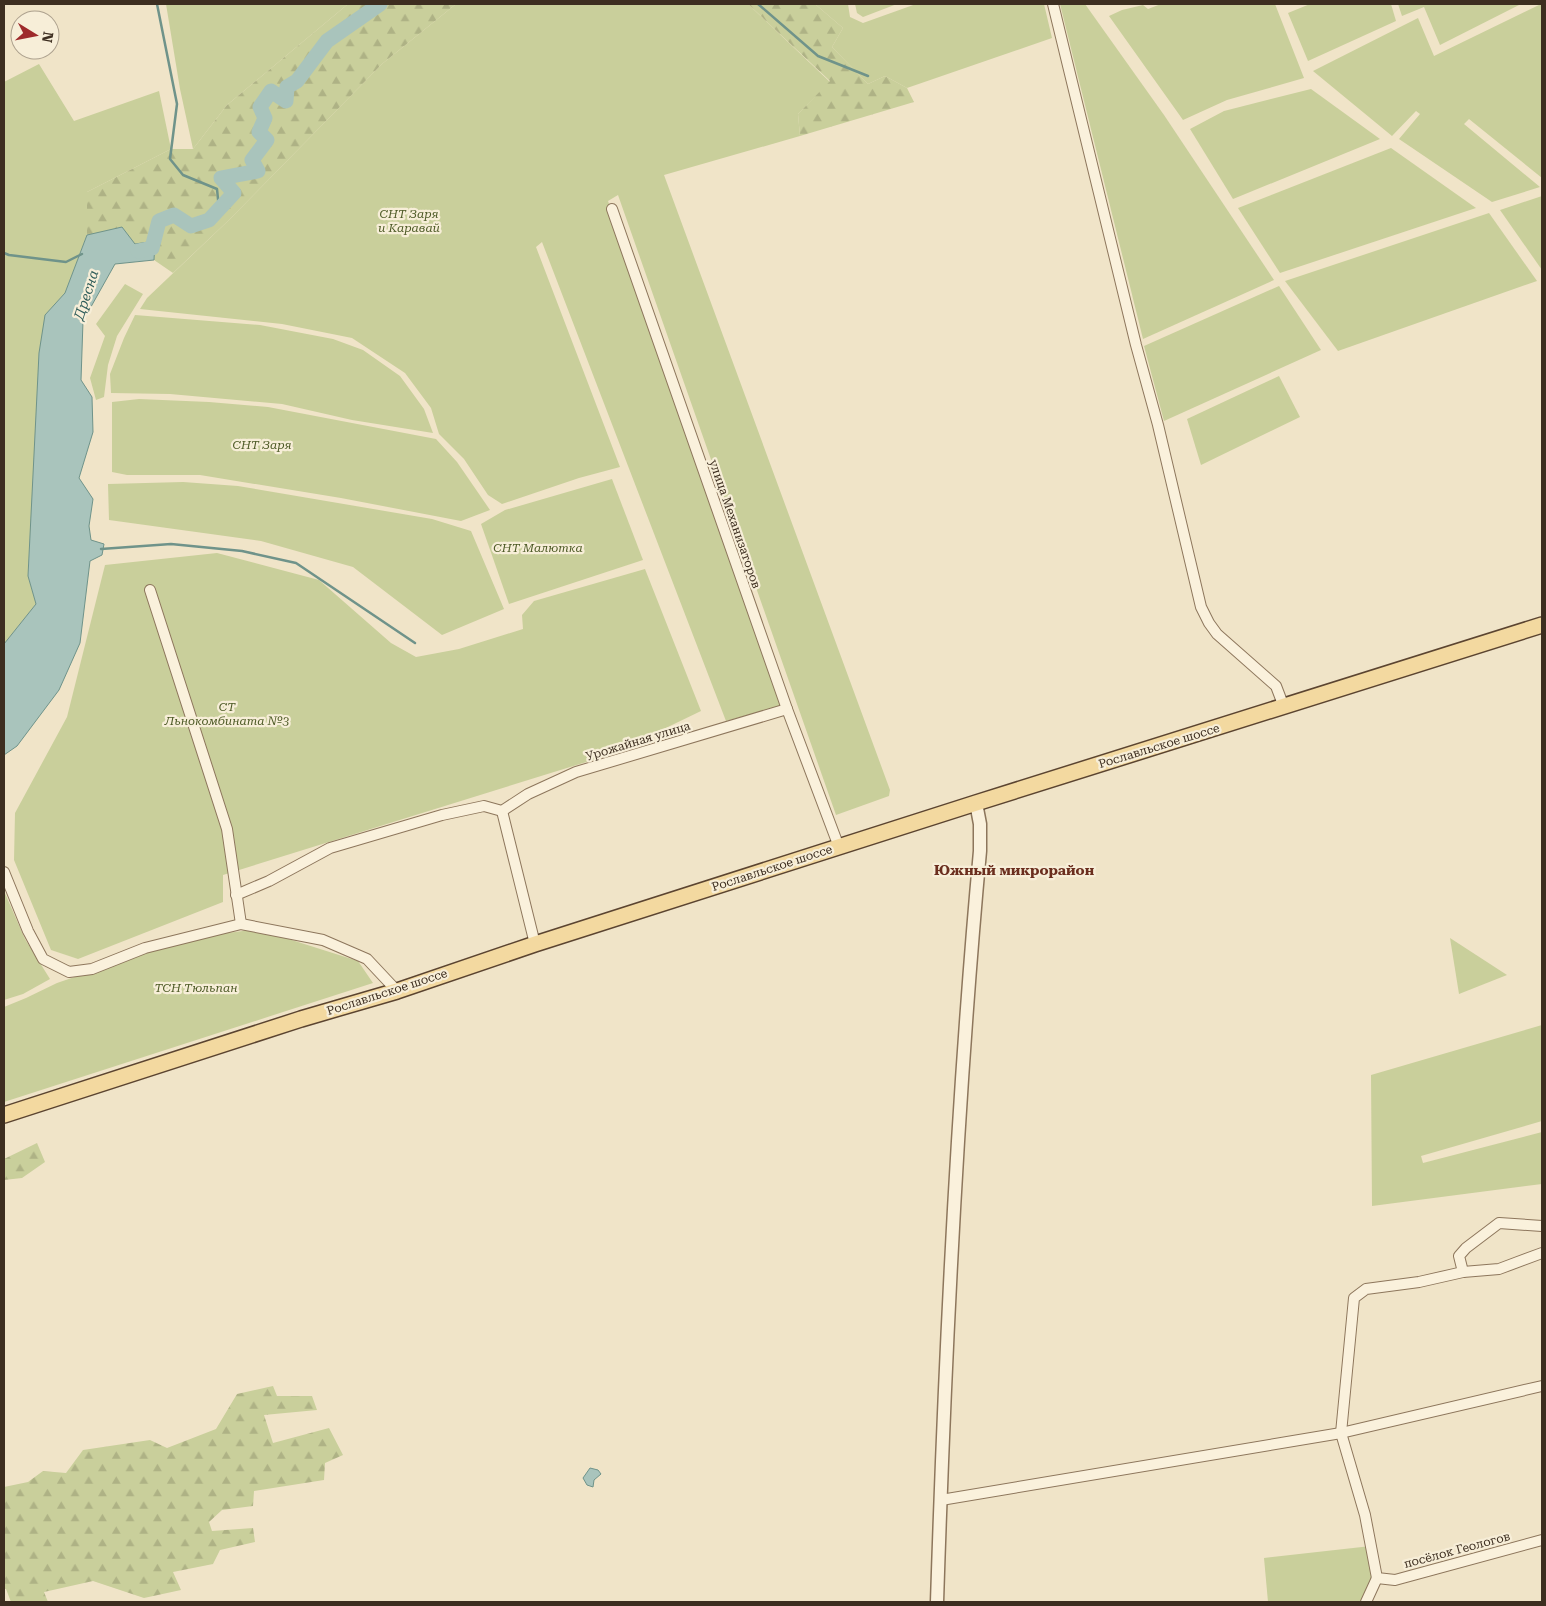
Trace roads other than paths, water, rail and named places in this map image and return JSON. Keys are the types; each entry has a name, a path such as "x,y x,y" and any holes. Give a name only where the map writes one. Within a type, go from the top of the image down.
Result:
{"main road":[{"name":"Рославльское шоссе","path":"4,1115 976,803 1542,625"}],"street":[{"path":"1053,4 1136,345 1158,425 1201,607 1208,623 1217,634 1276,686 1284,707"},
{"name":"улица Механизаторов","path":"612,208 787,709 838,847"},
{"path":"150,590 227,829 241,924"},
{"name":"Урожайная улица","path":"502,811 528,794 576,772 787,709"},
{"path":"937,1602 940,1500 958,1136 980,852 980,824 976,803"},
{"path":"236,895 269,881 330,848 442,815 484,806 502,811 535,944"},
{"path":"4,872 28,931 43,959 69,972 92,969 145,948 241,924 323,940 367,959 397,990"},
{"path":"1463,1272 1459,1256 1466,1248 1499,1223 1542,1226"},
{"path":"1366,1602 1377,1578 1365,1516 1341,1433 1354,1298 1366,1289 1419,1282 1463,1272 1499,1269 1542,1253"},
{"path":"940,1500 1341,1433 1542,1386"},
{"name":"посёлок Геологов","path":"1377,1578 1395,1580 1542,1540"}],"water":[{"path":"122,227 135,244 155,241 154,260 115,264 83,321 81,380 92,397 93,432 79,478 93,499 89,526 91,540 104,544 102,555 90,561 80,643 59,690 17,746 4,755 4,644 36,604 28,576 39,353 45,315 65,293 87,235"},
{"path":"590,1468 598,1470 601,1474 594,1480 593,1487 587,1485 583,1478"}],"waterway":[{"path":"157,4 177,104 170,159 183,175 217,189 219,209"},
{"name":"Дресна","path":"138,251 152,248 159,221 174,215 191,226 209,220 234,193 221,178 258,171 252,160 267,140 259,132 265,118 260,107 271,91 286,101 287,87 297,81 327,41 380,4"},
{"path":"758,4 818,56 868,76"},
{"path":"4,253 66,262 82,254"},
{"path":"101,549 171,544 242,551 296,563 415,643"}],"district":[{"name":"Южный микрорайон","path":"1014,870"}],"park label":[{"name":"СНТ Заря и Каравай","path":"409,221"},
{"name":"СНТ Заря","path":"262,445"},
{"name":"СНТ Малютка","path":"538,548"},
{"name":"СТ Льнокомбината №3","path":"227,714"},
{"name":"ТСН Тюльпан","path":"196,988"}]}
